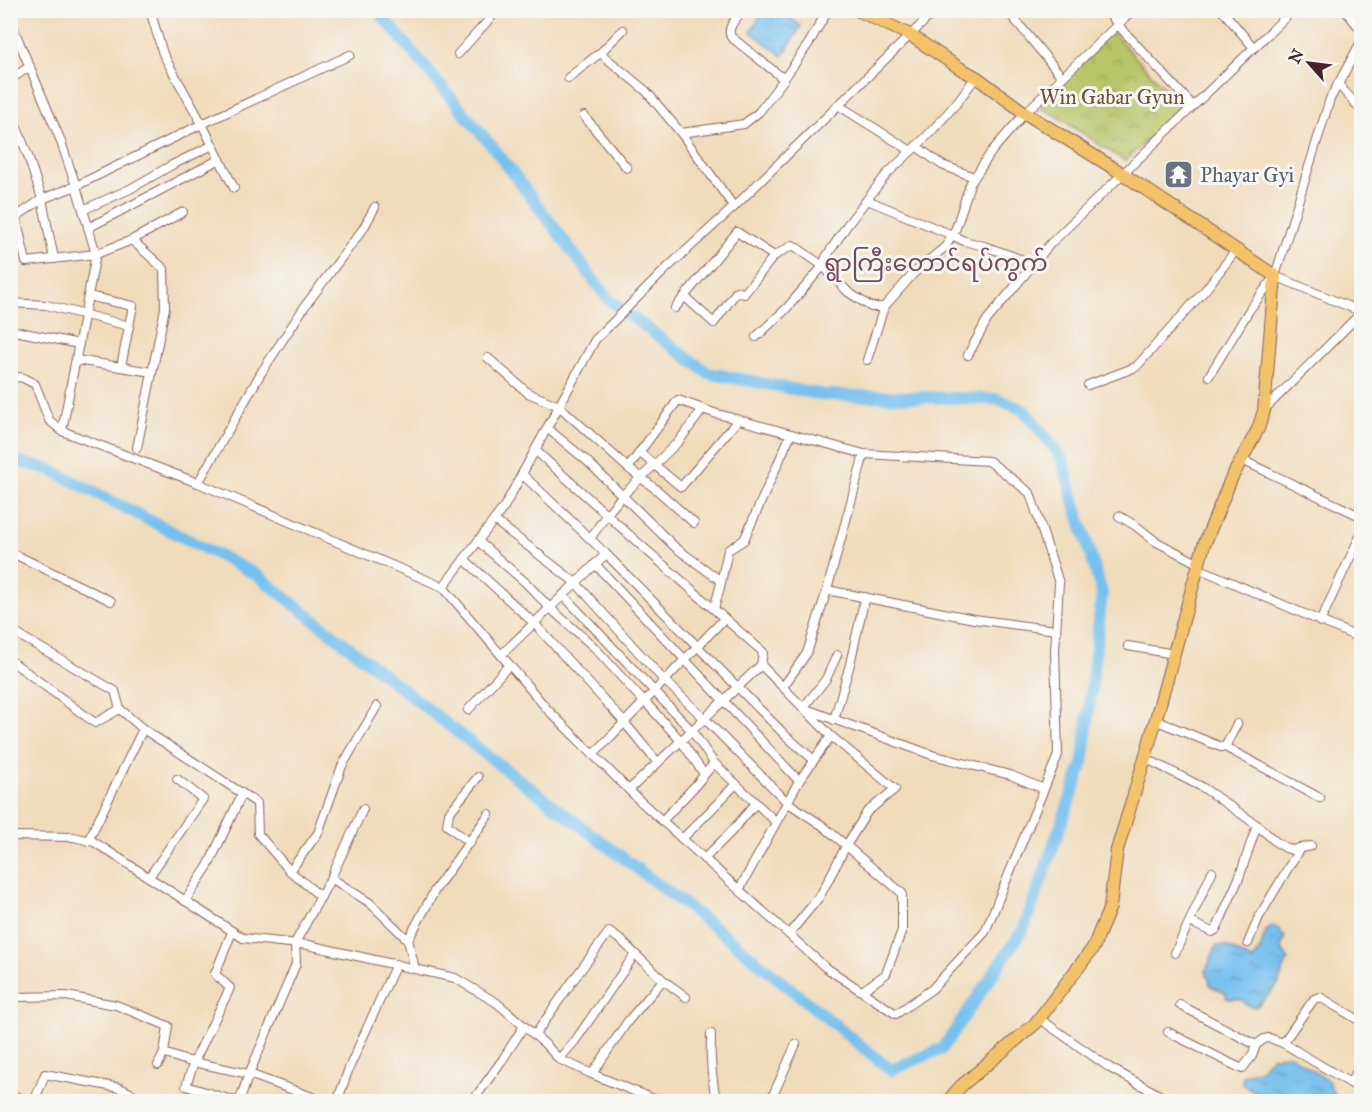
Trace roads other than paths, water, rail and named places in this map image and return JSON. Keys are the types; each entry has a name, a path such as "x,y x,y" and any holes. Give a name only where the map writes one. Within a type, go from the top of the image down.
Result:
{"main road":[{"path":"856,10 910,35 1275,276 1264,411 1258,429 1231,479 1204,545 1117,850 1110,907 1093,948 1040,1019 961,1086 947,1101"}],"street":[{"path":"150,10 163,54 234,188"},
{"path":"458,54 494,14 492,10"},
{"path":"743,10 729,28 731,37 784,79"},
{"path":"681,133 744,124 759,112 809,43 828,10"},
{"path":"442,587 504,507 595,340 936,10"},
{"path":"1007,10 1062,77"},
{"path":"1107,10 1118,25 1193,106"},
{"path":"867,360 884,307 914,273 946,246 956,228 970,184 992,151 1025,113 1133,10"},
{"path":"1222,10 1254,48"},
{"path":"968,355 987,320 1052,243 1293,10"},
{"path":"1345,10 1362,31"},
{"path":"10,20 60,139 96,254 62,431"},
{"path":"568,78 600,53 622,30"},
{"path":"1209,376 1250,309 1275,276 1330,99 1362,40"},
{"path":"600,53 646,91 681,133 734,207"},
{"path":"13,217 42,199 76,186 350,55"},
{"path":"10,80 30,66"},
{"path":"756,337 786,309 823,266 826,257 886,175 927,136 976,77"},
{"path":"1338,84 1362,111"},
{"path":"838,105 942,165 974,177"},
{"path":"10,110 42,199 54,259"},
{"path":"584,116 627,168"},
{"path":"83,210 130,189 213,145"},
{"path":"88,228 220,159"},
{"path":"867,200 964,241 1034,264"},
{"path":"10,203 26,262 96,254 132,240 183,212"},
{"path":"198,483 261,373 305,306 363,229 375,207"},
{"path":"675,308 737,232 774,256"},
{"path":"132,240 164,270 165,308 137,448"},
{"path":"685,297 714,323 737,291 744,294 774,256 793,245 823,266 848,292 871,307 884,307"},
{"path":"1088,385 1136,367 1206,289 1236,250"},
{"path":"1264,411 1362,312 1275,276"},
{"path":"88,296 133,306 121,367"},
{"path":"10,303 46,304 129,326"},
{"path":"10,330 79,344"},
{"path":"488,358 528,393 559,406 694,523"},
{"path":"76,360 152,372"},
{"path":"10,378 21,377 35,384 49,420 62,431 198,483 442,587 548,710 629,790 825,967 896,1014 932,990 985,932 1059,755 1055,651 1059,583 1030,493 989,461 864,454 738,420 678,400 628,468"},
{"path":"590,539 622,496 679,441 703,409"},
{"path":"639,452 681,487 738,420"},
{"path":"547,428 587,461 676,548 722,581"},
{"path":"714,609 728,550 744,540 791,434"},
{"path":"535,450 763,652 761,666 629,790"},
{"path":"783,687 807,653 827,590 864,454"},
{"path":"1242,460 1362,517"},
{"path":"522,474 814,760"},
{"path":"1119,516 1155,541 1198,566 1362,639"},
{"path":"494,520 576,583 665,680 787,802 823,826 902,893 902,930 886,974 862,991"},
{"path":"1320,622 1362,532"},
{"path":"478,541 594,647 681,741 704,774"},
{"path":"10,552 111,601"},
{"path":"501,656 606,554"},
{"path":"464,559 534,623 658,763"},
{"path":"596,564 799,781"},
{"path":"827,590 974,619 1056,630"},
{"path":"563,595 692,730 714,763 776,822"},
{"path":"834,720 850,664 865,597"},
{"path":"593,755 624,722 646,703 724,619"},
{"path":"10,630 115,691 120,709 143,729 257,803 258,834 290,871 321,897"},
{"path":"1128,646 1174,654"},
{"path":"803,708 826,679 837,655"},
{"path":"10,660 95,723 120,709"},
{"path":"468,710 509,665"},
{"path":"761,666 831,736 895,789 867,812 820,896 789,934"},
{"path":"290,871 318,833 342,766 377,706"},
{"path":"803,708 932,755 1010,776 1044,789"},
{"path":"1155,720 1225,747 1320,798"},
{"path":"1225,747 1237,724"},
{"path":"88,841 143,729"},
{"path":"739,890 799,781 831,736"},
{"path":"1145,758 1202,787 1286,848 1292,850 1311,846"},
{"path":"662,821 714,763"},
{"path":"470,843 447,825 449,813 478,777"},
{"path":"148,878 203,799 177,779"},
{"path":"682,838 736,784"},
{"path":"185,901 208,866 242,794"},
{"path":"704,859 756,803"},
{"path":"232,932 215,975 230,988 194,1062 186,1086 239,1101 296,964 295,943 331,878 363,809"},
{"path":"408,940 435,890 489,814"},
{"path":"1190,922 1212,932 1216,930 1239,878 1257,825"},
{"path":"10,836 74,837 94,842 243,938 308,945 455,978 497,1003 560,1059 642,1098 661,1101"},
{"path":"1248,943 1259,917 1300,848"},
{"path":"1175,953 1212,872"},
{"path":"331,878 370,903 408,940 415,969"},
{"path":"534,1035 609,932 622,941 663,980 686,996"},
{"path":"560,1059 635,954"},
{"path":"338,1101 349,1068 396,964"},
{"path":"592,1074 628,1021 663,980"},
{"path":"10,1008 16,997 66,996 116,1005 168,1026 164,1053 158,1065"},
{"path":"1283,1043 1317,997 1362,1022"},
{"path":"1180,1005 1256,1045"},
{"path":"1040,1019 1110,1068 1172,1101"},
{"path":"472,1101 524,1026"},
{"path":"1168,1032 1242,1069 1252,1056 1256,1045 1269,1038 1283,1043 1362,1090"},
{"path":"711,1034 710,1060 717,1101"},
{"path":"783,1101 772,1098 796,1044"},
{"path":"164,1053 249,1074 326,1101"},
{"path":"1350,1083 1362,1064"},
{"path":"34,1101 45,1074 120,1088 149,1101"},
{"path":"10,1094 30,1101"}],"water":[{"path":"763,11 780,11 801,26 783,56 751,32"},
{"path":"1273,926 1279,929 1285,937 1281,948 1288,959 1278,984 1256,1007 1247,1005 1239,999 1226,998 1227,994 1211,986 1206,971 1216,946 1226,946 1253,961 1266,931"},
{"path":"1290,1055 1328,1081 1335,1096 1330,1101 1266,1101 1263,1096 1242,1084 1243,1075 1261,1069 1272,1056"}],"waterway":[{"path":"10,460 49,469 257,575 484,753 717,929 891,1070 943,1048 1024,928 1083,763 1102,593 1061,457 1024,410 997,399 824,395 708,373 609,300 496,151 377,10"}],"place":[{"name":"Phayar Gyi","path":"1179,175"}],"district":[{"name":"ရွာကြီးတောင်ရပ်ကွက်","path":"936,263"}],"park label":[{"name":"Win Gabar Gyun","path":"1112,97"}]}
